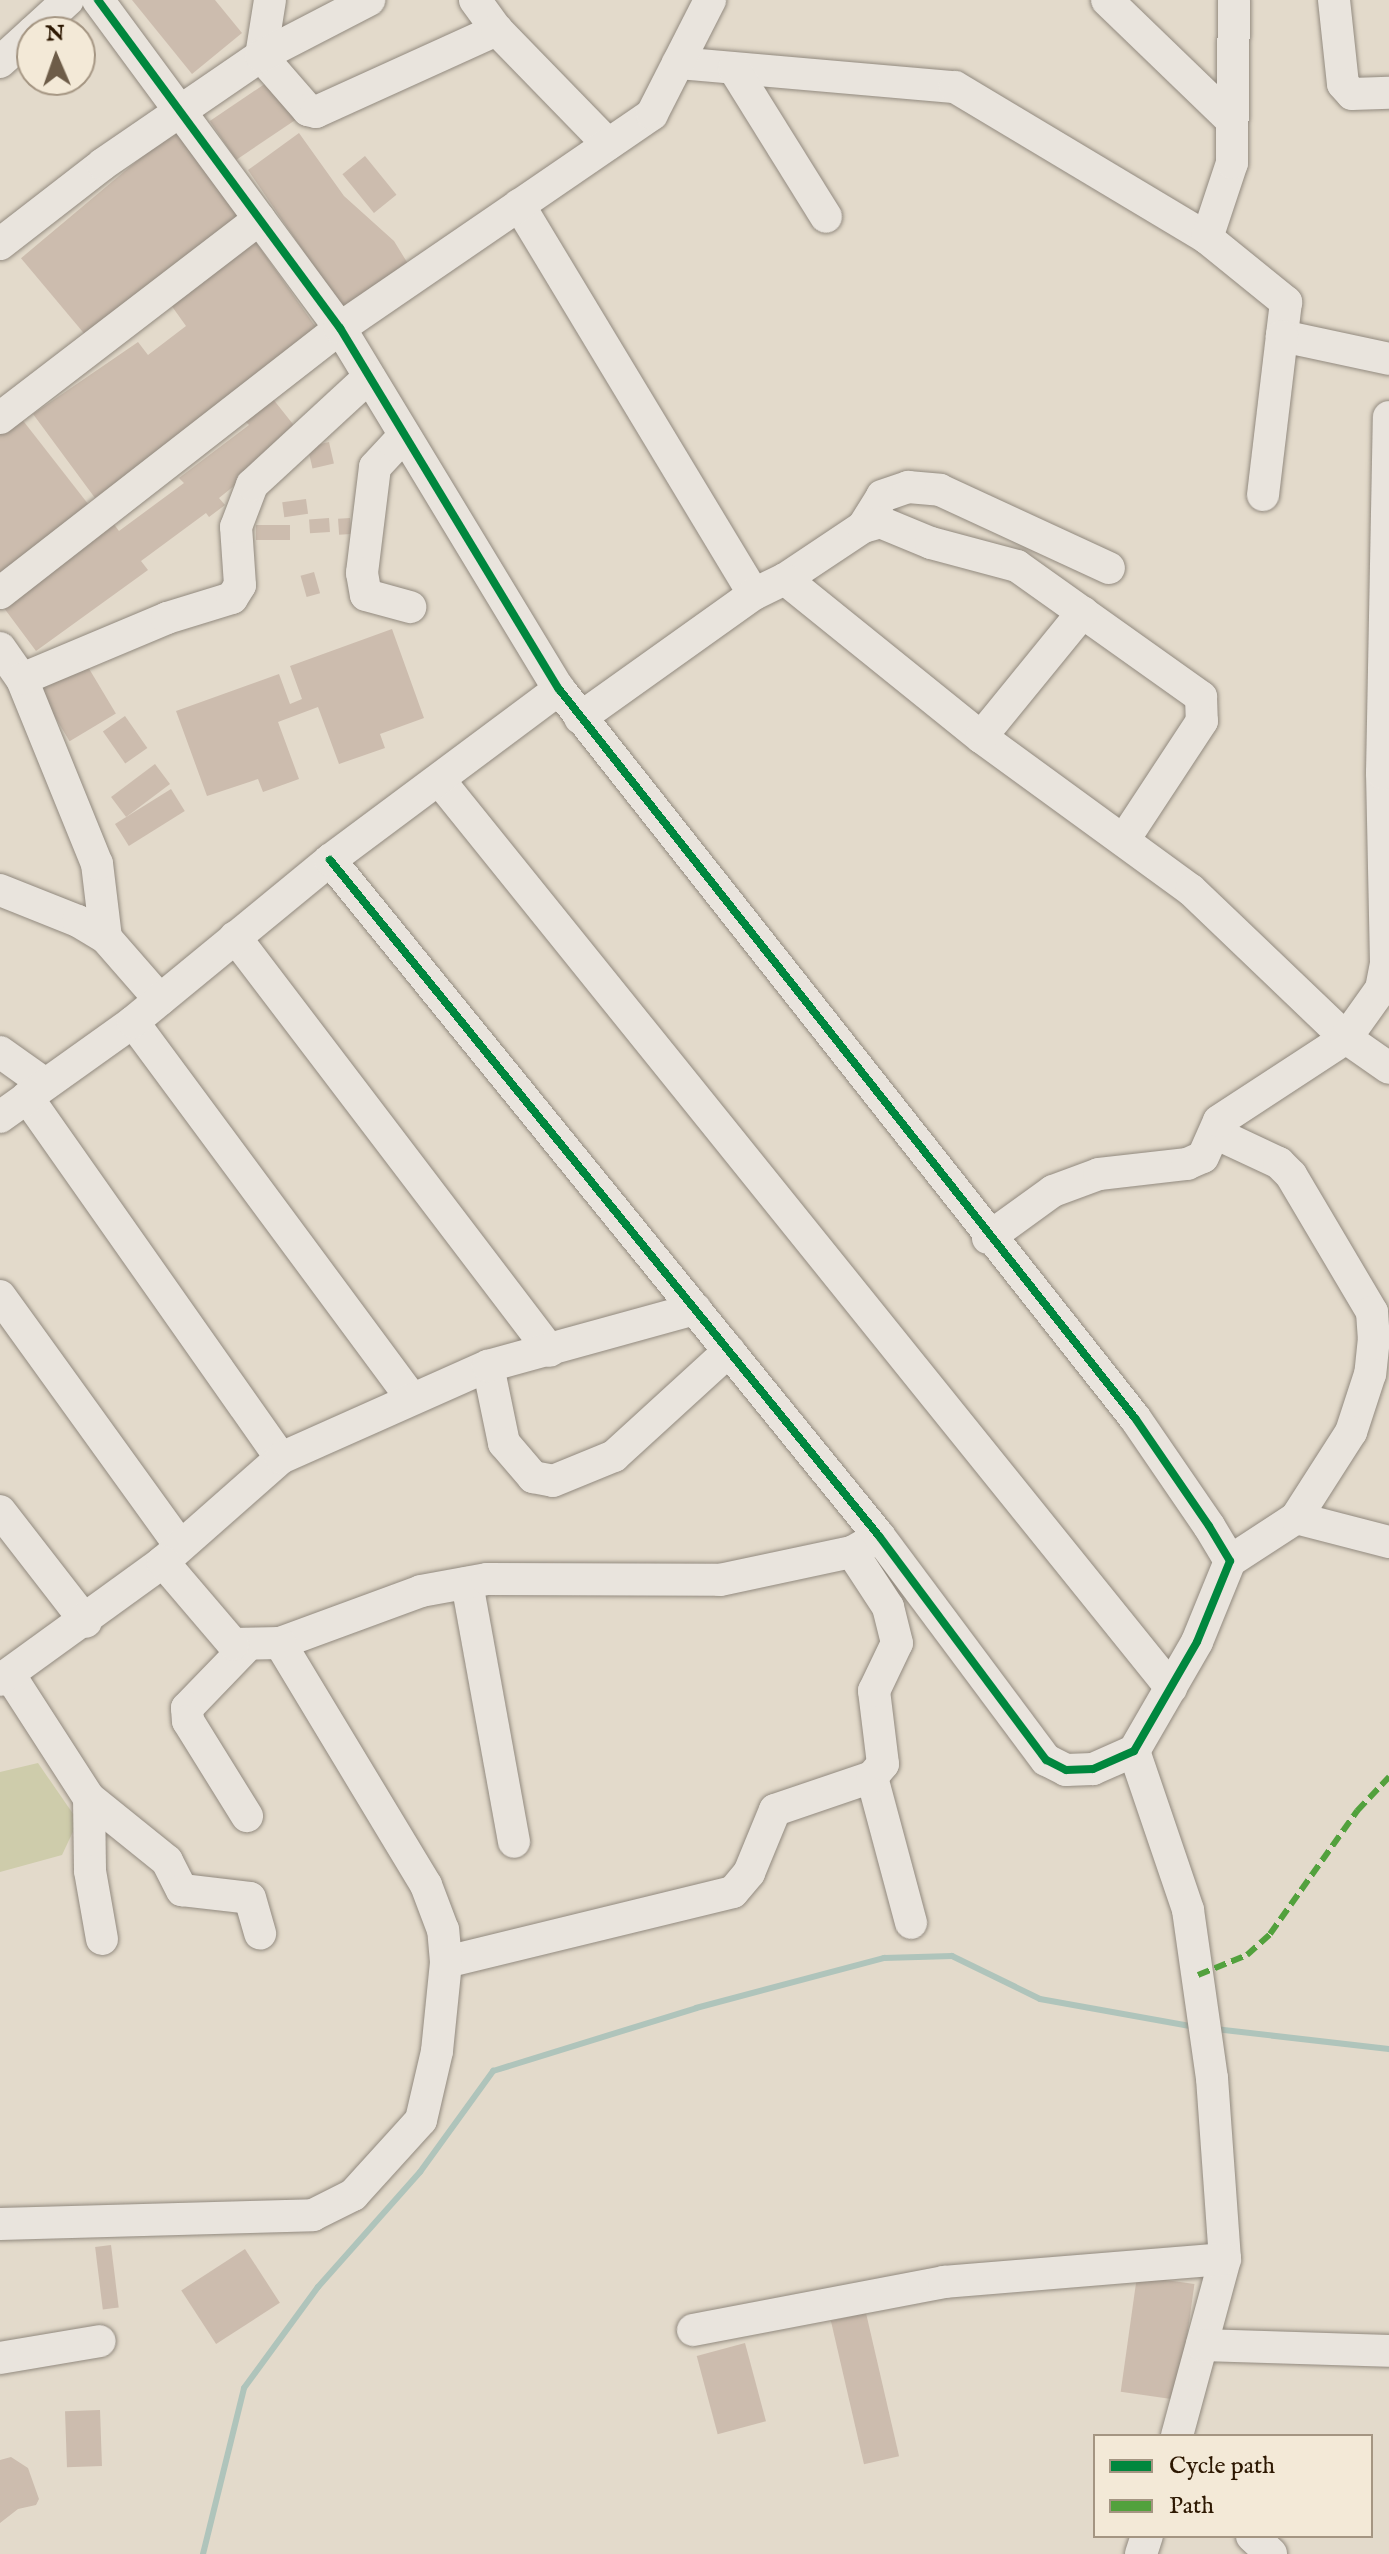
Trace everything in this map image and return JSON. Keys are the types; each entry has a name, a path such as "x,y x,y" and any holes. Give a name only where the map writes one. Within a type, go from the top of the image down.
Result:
{"street":[{"path":"50,16 68,0"},
{"path":"98,0 340,328 403,437 580,718 988,1238 1135,1418 1230,1561"},
{"path":"261,56 270,0"},
{"path":"0,244 103,164 261,56 369,0"},
{"path":"475,0 497,30 608,144"},
{"path":"0,593 340,328 652,114 710,0"},
{"path":"1107,0 1229,118"},
{"path":"1207,238 1232,163 1229,118 1234,0"},
{"path":"1334,0 1343,84 1352,94 1389,93"},
{"path":"261,56 308,110 316,112 497,30"},
{"path":"0,62 16,47"},
{"path":"678,63 955,87 1207,238 1286,302 1263,495"},
{"path":"734,69 826,217"},
{"path":"519,205 754,594"},
{"path":"0,418 259,219"},
{"path":"1282,336 1389,359"},
{"path":"22,679 167,618 232,598 240,585 236,527 252,485 369,377"},
{"path":"988,1238 1053,1191 1099,1174 1195,1161 1211,1148 1215,1133 1232,1111 1346,1038 1381,989 1386,963 1382,773 1389,417"},
{"path":"403,437 380,456 375,467 362,573 366,595 410,607"},
{"path":"863,527 882,496 908,487 940,490 1109,568"},
{"path":"580,718 754,594 785,579 863,527 880,522 931,543 1017,566 1201,697 1205,708 1125,838"},
{"path":"785,579 981,737 1125,838 1191,890 1346,1038 1389,1068"},
{"path":"981,737 1083,612"},
{"path":"0,648 22,679 97,864 106,938"},
{"path":"0,1117 133,1022 330,860 440,781 559,689"},
{"path":"440,781 1171,1688"},
{"path":"330,860 879,1536 1046,1760 1066,1770 1093,1769 1134,1751 1197,1642 1230,1561 1296,1518 1351,1432 1370,1374 1372,1312 1291,1175 1279,1163 1215,1133"},
{"path":"0,890 78,921 106,938 160,1000"},
{"path":"235,937 550,1351"},
{"path":"133,1022 410,1397"},
{"path":"0,1052 36,1090 281,1458"},
{"path":"0,1296 233,1644 246,1647 280,1643 421,1591 467,1583 720,1580 852,1552 879,1536"},
{"path":"260,1934 250,1898 182,1890 167,1861 89,1798 4,1677 86,1622 171,1554 281,1458 410,1397 488,1366 695,1309"},
{"path":"488,1366 504,1443 533,1477 553,1481 614,1456 729,1351"},
{"path":"0,1511 86,1622"},
{"path":"1296,1518 1389,1542"},
{"path":"446,1962 733,1892 749,1873 775,1810 872,1777 883,1764 874,1691 897,1643 888,1607 852,1552"},
{"path":"467,1583 514,1842"},
{"path":"0,2224 313,2215 353,2195 421,2120 437,2051 446,1962 443,1930 426,1885 280,1643"},
{"path":"246,1647 187,1708 188,1721 247,1816"},
{"path":"1134,1751 1188,1910 1205,2028 1225,2259 1178,2434"},
{"path":"872,1777 911,1923"},
{"path":"89,1798 94,1912 102,1939"},
{"path":"693,2330 944,2282 1225,2259"},
{"path":"0,2358 100,2341"},
{"path":"1202,2345 1389,2351"},
{"path":"1254,2538 1271,2554"}],"shaded area":[{"path":"38,1763 78,1821 62,1855 0,1872 0,1772"}],"building":[{"path":"132,0 215,0 242,33 192,74"},
{"path":"272,79 298,118 236,160 210,121"},
{"path":"175,129 244,211 90,340 21,258"},
{"path":"299,133 344,196 394,241 410,267 342,308 248,170"},
{"path":"365,156 396,195 374,213 342,174"},
{"path":"253,238 320,333 95,498 33,414 138,342 148,355 186,326 166,298"},
{"path":"273,399 300,433 219,498 225,505 209,517 206,513 141,561 148,570 36,651 1,604 113,523 119,531 184,483 179,478 249,425 245,421"},
{"path":"21,418 92,509 0,574 0,433"},
{"path":"329,442 334,463 313,468 308,447"},
{"path":"306,499 308,514 284,517 282,502"},
{"path":"329,518 330,532 310,533 309,519"},
{"path":"350,518 351,534 339,535 338,519"},
{"path":"256,525 290,525 290,540 256,540"},
{"path":"314,572 320,593 307,597 301,576"},
{"path":"392,629 424,718 380,734 385,748 339,764 318,707 278,722 299,779 263,792 258,779 207,796 176,711 279,674 290,704 302,699 290,666"},
{"path":"85,662 116,713 70,741 39,690"},
{"path":"125,716 147,748 125,763 103,731"},
{"path":"155,764 170,784 126,817 111,797"},
{"path":"171,789 185,811 129,846 115,824"},
{"path":"111,2245 119,2308 103,2309 95,2247"},
{"path":"245,2249 280,2303 216,2344 181,2290"},
{"path":"1137,2276 1194,2284 1178,2400 1121,2392"},
{"path":"866,2313 899,2456 864,2464 831,2321"},
{"path":"745,2343 766,2421 718,2434 697,2356"},
{"path":"100,2410 102,2466 67,2467 65,2411"},
{"path":"11,2457 28,2468 39,2499 36,2505 18,2509 0,2523 0,2460"}],"waterway":[{"path":"203,2554 244,2388 318,2287 420,2172 493,2071 696,2008 884,1958 952,1956 1040,1999 1196,2027"},
{"path":"1215,2029 1389,2049"}],"marked path":[{"path":"1198,1975 1247,1955 1270,1934 1357,1811 1389,1777"}],"cycle path":[{"path":"98,0 340,328 559,689 1135,1418 1230,1561 1197,1642 1134,1751 1093,1769 1066,1770 1046,1760 879,1536 330,860"}]}
